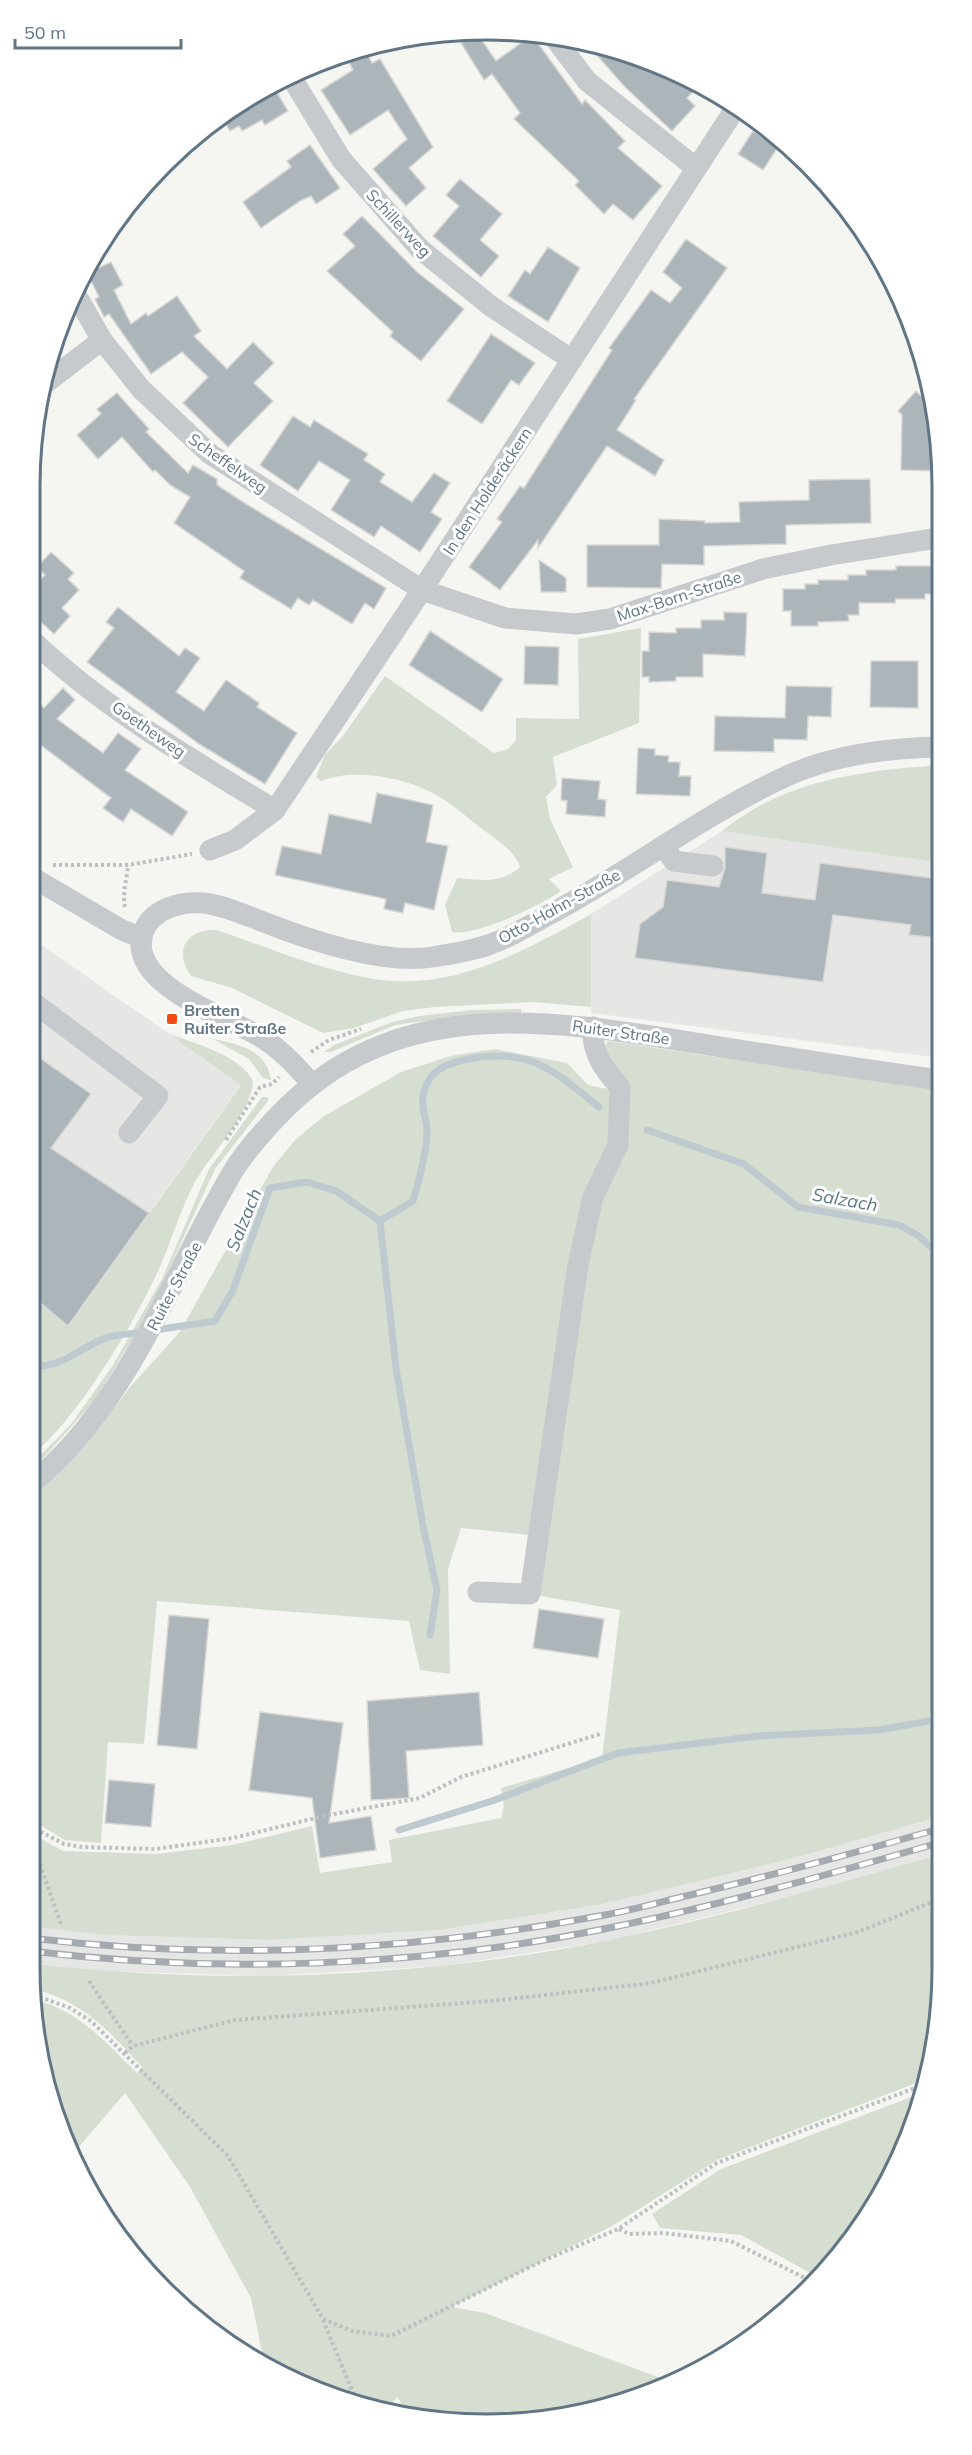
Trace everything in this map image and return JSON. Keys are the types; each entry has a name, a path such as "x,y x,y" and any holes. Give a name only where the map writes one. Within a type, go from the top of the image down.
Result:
{"street":[{"path":"561,47 586,81 696,168"},
{"name":"Schillerweg","path":"295,83 341,159 420,249 492,307 572,360"},
{"name":"In den Holderäckern","path":"210,850 235,840 276,810 731,114"},
{"name":"Scheffelweg","path":"80,302 102,340 141,389 210,454 422,590"},
{"path":"55,376 102,340"},
{"name":"Max-Born-Straße","path":"422,590 505,618 576,624 610,619 763,569 831,555 932,539"},
{"name":"Goetheweg","path":"40,646 94,690 186,757 276,810"},
{"name":"Otto-Hahn-Straße","path":"135,935 167,907 200,903 214,904 296,933 373,955 411,959 488,945 580,897 712,815 789,774 862,755 932,747"},
{"path":"663,846 674,861 713,866"},
{"path":"40,882 135,935 147,963 176,994 260,1036 283,1053 312,1084"},
{"path":"40,1008 158,1096 129,1134"},
{"name":"Ruiter Straße","path":"40,1475 72,1445 101,1411 131,1365 163,1308 228,1178 255,1141 312,1084 355,1056 401,1036 444,1026 494,1022 559,1023 932,1079"},
{"path":"478,1592 530,1594 578,1265 592,1197 618,1145 620,1087 607,1074 591,1044 592,1027"}],"path":[{"path":"52,864 128,865 210,850"},
{"path":"123,893 127,883 128,865"},
{"path":"40,1831 64,1844 82,1847 155,1849 233,1838 324,1816 420,1798 461,1777 600,1734"},
{"path":"40,1864 62,1927"},
{"path":"125,2053 133,2046 235,2020 491,2001 651,1983 858,1932 932,1902"},
{"path":"89,1981 133,2046"},
{"path":"41,1998 70,2008 91,2021 228,2156 323,2319 354,2394"},
{"path":"323,2319 352,2331 391,2336 542,2261 618,2229 717,2163 915,2088"},
{"path":"618,2229 629,2234 663,2233 730,2241 806,2279"}],"shaded area":[{"path":"641,628 639,723 553,757 557,785 546,797 550,819 573,867 549,879 561,891 539,904 491,925 476,930 452,932 445,905 457,878 490,880 505,876 520,867 513,855 452,805 414,785 399,780 366,775 335,777 321,781 316,777 325,755 343,736 385,676 494,753 508,749 516,740 516,718 579,719 578,639"},
{"path":"932,766 932,862 722,831 771,800 797,789 852,775"},
{"path":"722,831 932,862 932,1057 591,1013 591,914"},
{"path":"591,914 591,1007 534,1002 435,1007 403,1011 354,1028 323,1033 232,988 191,976 183,959 183,951 190,938 197,933 216,930 345,973 395,981 425,980 454,975 510,956"},
{"path":"40,944 241,1084 68,1326 40,1302"},
{"path":"521,1009 521,1014 474,1014 395,1025 331,1052 324,1052 334,1045 392,1022 419,1016 472,1010"},
{"path":"169,1034 204,1046 239,1065 248,1073 253,1082 250,1095 237,1122 194,1184 148,1292 103,1370 67,1419 40,1448 40,1302 69,1326 241,1085"},
{"path":"213,1039 242,1046 258,1055 264,1062 271,1080 263,1078 249,1059"},
{"path":"608,1041 932,1089 932,1819 791,1859 603,1904 440,1930 269,1940 103,1935 40,1927 40,1838 63,1851 156,1854 233,1845 312,1826 320,1873 392,1862 389,1840 501,1818 504,1806 501,1788 602,1758 620,1610 530,1594 539,1536 461,1528 448,1569 450,1674 420,1670 409,1621 157,1601 144,1744 108,1742 101,1843 65,1840 40,1825 40,1489 58,1474 99,1428 130,1387 179,1333 273,1167 296,1139 324,1116 401,1072 450,1056 495,1049 567,1063 588,1085 607,1089 619,1087 604,1048"},
{"path":"262,1097 268,1097 268,1101 215,1169 149,1312 95,1400 40,1462 40,1456 72,1423 113,1365 162,1279 209,1169"},
{"path":"932,1819 932,1857 800,1894 608,1941 442,1966 268,1976 99,1971 40,1964 40,1927 103,1935 269,1940 440,1930 603,1904 791,1859"},
{"path":"932,1857 931,1998 923,2056 916,2083 717,2160 612,2226 451,2307 485,2313 662,2378 629,2391 573,2406 515,2414 457,2414 428,2411 403,2407 397,2397 392,2404 343,2391 289,2369 263,2355 251,2298 190,2187 125,2093 78,2148 64,2112 49,2056 41,2002 65,2011 91,2029 137,2073 142,2067 118,2041 81,2009 41,1991 40,1964 100,1970 246,1976 394,1970 539,1953 651,1931 776,1900"},
{"path":"912,2097 898,2139 872,2192 839,2240 811,2273 741,2235 660,2228 652,2214 721,2169"}],"building":[{"path":"482,40 496,61 523,42 538,43 582,104 585,100 625,141 618,148 662,186 633,220 613,204 604,214 575,185 579,181 514,119 520,113 492,74 484,80 461,43"},
{"path":"597,55 629,64 683,86 693,91 687,98 695,106 672,131 625,87"},
{"path":"369,57 372,63 380,59 433,147 409,168 426,188 406,206 373,169 407,139 388,110 350,135 321,90 353,70 349,62"},
{"path":"277,92 288,111 265,125 262,120 242,131 239,126 230,131 226,125"},
{"path":"753,131 777,149 763,170 738,154"},
{"path":"310,145 340,188 316,204 311,196 300,201 261,228 243,202 291,167 287,161"},
{"path":"460,179 502,214 480,240 499,256 481,277 433,236 459,206 446,195"},
{"path":"362,216 417,272 464,309 421,361 390,336 393,332 327,271 355,246 343,234"},
{"path":"686,239 727,268 634,399 636,400 617,430 664,460 655,476 607,446 538,548 538,540 500,590 469,567 502,522 497,519 520,486 524,488 612,350 609,348 651,290 670,303 682,288 663,272"},
{"path":"548,247 580,268 548,322 508,296 525,270 530,274"},
{"path":"111,262 123,285 114,290 131,324 146,313 148,316 177,296 201,331 194,336 227,369 253,342 274,363 254,383 273,401 228,447 183,403 208,377 182,352 151,374 109,314 104,317 95,299 99,297 91,280 97,268"},
{"path":"491,334 535,363 519,385 511,380 482,424 447,401"},
{"path":"916,391 923,398 931,471 901,470 902,415 898,411"},
{"path":"117,393 149,429 146,432 188,473 193,465 217,479 217,485 246,504 386,588 374,609 365,603 352,624 313,600 309,605 298,598 291,609 240,578 244,571 174,523 190,497 170,485 155,470 153,472 122,437 98,459 77,435 101,414 97,409"},
{"path":"293,416 310,427 314,420 368,454 364,460 385,474 380,482 412,502 434,473 450,483 431,512 442,519 420,552 381,526 374,537 331,510 350,480 319,461 298,491 260,465"},
{"path":"870,479 871,523 786,525 786,544 704,546 704,565 662,564 661,588 587,587 587,545 659,545 659,519 705,521 705,523 740,522 739,502 809,500 809,480"},
{"path":"51,552 74,573 68,579 79,590 62,608 70,616 54,634 40,621 40,580 45,575 40,570 40,564"},
{"path":"539,560 566,578 566,592 541,592"},
{"path":"896,566 932,566 932,594 925,594 925,599 896,599 895,603 859,603 859,615 848,615 849,621 818,622 818,626 791,626 791,611 783,611 783,589 805,589 805,584 818,584 818,580 848,580 848,575 866,575 866,570 896,570"},
{"path":"118,607 179,656 185,648 200,658 176,692 204,711 226,680 259,703 257,707 297,733 265,784 199,744 87,662 114,628 106,622"},
{"path":"724,612 747,613 745,656 703,654 703,677 676,677 676,681 649,682 649,677 642,677 642,651 649,651 649,632 676,633 676,628 701,628 701,620 724,620"},
{"path":"430,631 503,679 482,712 409,665"},
{"path":"525,646 559,647 558,685 524,684"},
{"path":"871,661 918,661 918,708 870,707"},
{"path":"786,686 832,687 831,717 808,716 807,740 774,739 774,752 714,751 715,716 785,718"},
{"path":"63,688 75,700 57,719 103,753 118,733 141,749 125,770 188,812 172,836 131,809 123,822 103,808 111,798 40,745 40,704 44,708"},
{"path":"638,748 655,749 655,755 669,756 668,762 680,762 679,776 691,776 690,796 636,794"},
{"path":"562,778 600,781 598,799 606,800 605,817 566,814 567,801 561,800"},
{"path":"377,793 433,805 426,842 448,846 434,910 405,903 403,913 384,909 386,899 275,875 282,846 321,854 329,814 371,823"},
{"path":"725,847 767,853 762,893 815,900 820,863 932,878 932,937 909,935 911,925 833,915 823,982 635,958 640,924 663,907 667,880 719,887 725,868"},
{"path":"40,1058 91,1094 51,1148 149,1213 68,1326 40,1302"},
{"path":"539,1609 604,1619 598,1658 533,1648"},
{"path":"169,1615 209,1619 197,1749 157,1745"},
{"path":"479,1692 483,1745 406,1751 409,1798 371,1800 367,1701"},
{"path":"260,1712 343,1723 329,1823 371,1816 376,1850 320,1858 312,1798 249,1790"},
{"path":"109,1780 155,1784 151,1827 105,1823"}],"waterway":[{"name":"Salzach","path":"155,1330 215,1321 233,1290 270,1188 307,1182 336,1191 380,1221 413,1201 422,1167 427,1133 423,1095 432,1075 446,1066 468,1059 490,1056 525,1059 554,1072 599,1107"},
{"name":"Salzach","path":"647,1130 744,1164 798,1207 899,1225 919,1236 932,1248"},
{"path":"380,1221 396,1368 423,1526 437,1590 430,1635"},
{"name":"Salzach","path":"40,1366 60,1362 107,1337 144,1332"},
{"path":"399,1830 492,1801 618,1753 758,1736 878,1730 932,1721"}],"railway":[{"path":"40,1939 172,1949 244,1950 315,1949 458,1937 529,1928 622,1912 932,1831"},
{"path":"40,1952 173,1963 245,1964 318,1963 463,1952 534,1942 647,1920 774,1889 932,1845"}],"place":[{"name":"Bretten Ruiter Straße","path":"172,1019"}]}
